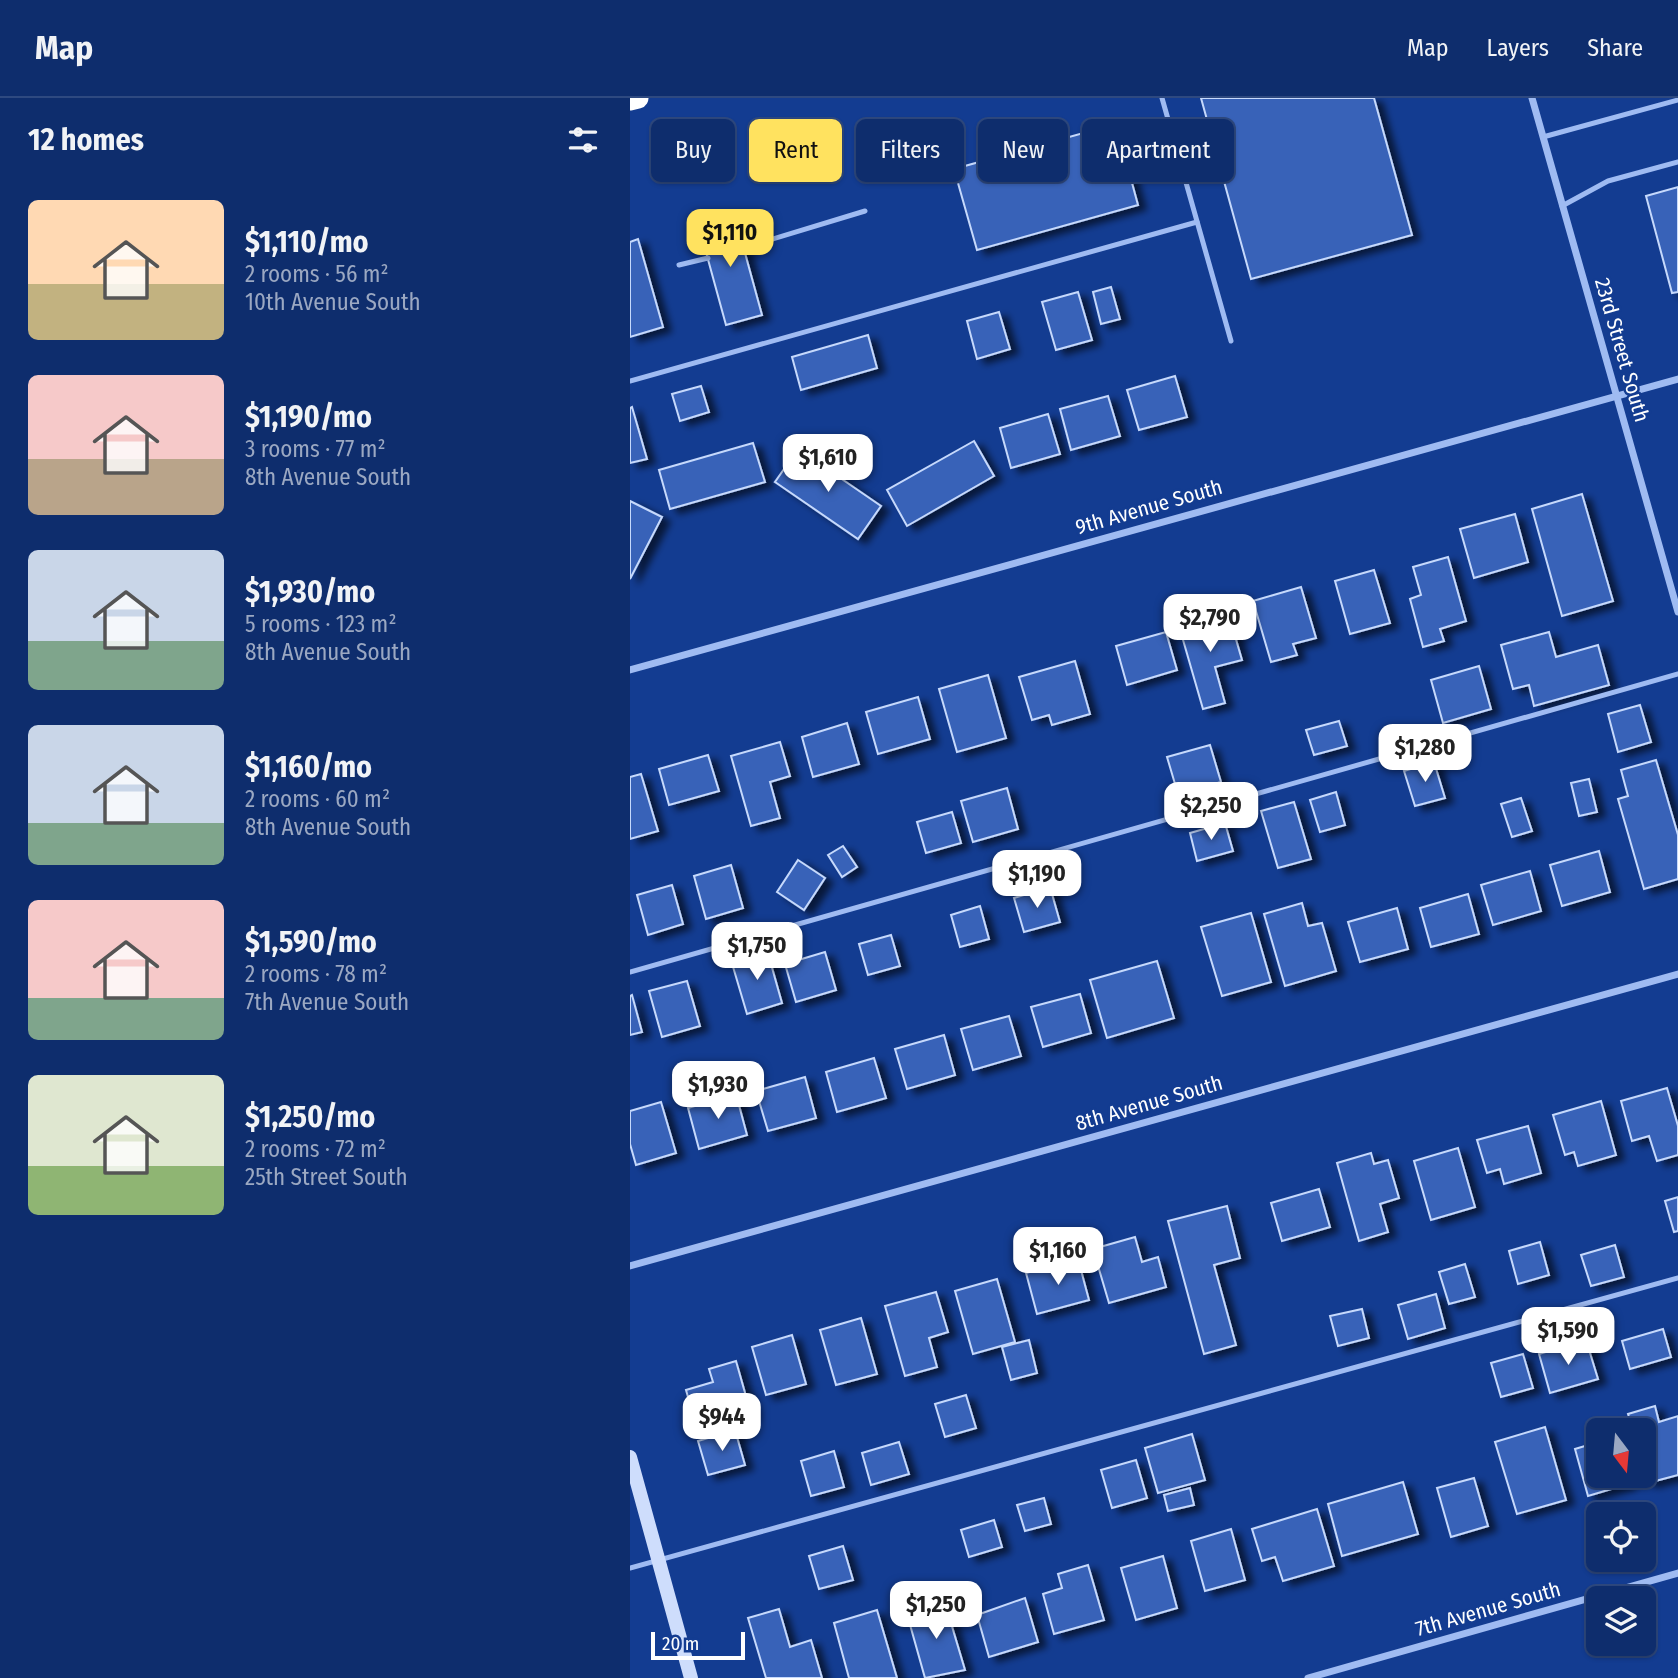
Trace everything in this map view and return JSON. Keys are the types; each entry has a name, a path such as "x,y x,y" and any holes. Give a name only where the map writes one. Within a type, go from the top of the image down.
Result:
{"highway":[{"path":"630,100 638,98"}],"street":[{"name":"23rd Street South","path":"1532,98 1678,612"},
{"name":"9th Avenue South","path":"630,670 1678,379"},
{"name":"8th Avenue South","path":"630,1266 1678,974"},
{"path":"630,1457 691,1678"},
{"name":"7th Avenue South","path":"1308,1678 1678,1573"}],"lane":[{"path":"1162,98 1231,341"},
{"path":"1543,137 1678,100"},
{"path":"1562,205 1608,181 1678,162"},
{"path":"743,248 865,211"},
{"path":"630,381 1197,222"},
{"path":"679,265 708,258"},
{"path":"630,972 1678,674"},
{"path":"630,1567 1678,1278"}],"building":[{"path":"1201,98 1374,98 1412,235 1251,279 1224,182 1234,182 1234,119 1207,119"},
{"path":"1082,133 1082,182 1132,182 1138,205 977,250 958,182 964,182 964,166 978,162 978,182 1068,182 1068,137"},
{"path":"1678,187 1678,292 1672,293 1646,196"},
{"path":"734,213 762,315 726,325 698,223"},
{"path":"638,239 663,327 630,337 630,242"},
{"path":"1111,287 1120,319 1101,324 1093,292"},
{"path":"1078,292 1092,340 1056,350 1042,302"},
{"path":"999,312 1010,349 977,359 967,321"},
{"path":"868,335 877,368 801,390 792,357"},
{"path":"1175,376 1187,417 1139,430 1127,390"},
{"path":"701,386 709,412 680,421 672,394"},
{"path":"1108,396 1120,436 1071,450 1060,409"},
{"path":"632,407 647,459 630,463 630,408"},
{"path":"1048,414 1060,454 1011,468 1000,428"},
{"path":"974,441 994,476 907,526 887,490"},
{"path":"753,443 765,482 670,509 659,470"},
{"path":"798,449 881,506 858,539 775,482"},
{"path":"1582,494 1613,601 1562,616 1532,509"},
{"path":"630,501 662,517 630,579"},
{"path":"1515,514 1528,562 1474,578 1460,529"},
{"path":"1448,557 1466,621 1440,629 1444,641 1423,647 1410,599 1421,595 1413,567"},
{"path":"1374,570 1390,623 1350,634 1335,581"},
{"path":"1301,587 1316,638 1293,644 1297,655 1271,662 1253,601"},
{"path":"1228,612 1242,660 1215,667 1225,703 1203,709 1179,626"},
{"path":"1166,632 1177,670 1127,685 1116,646"},
{"path":"1549,632 1556,657 1598,645 1609,685 1534,706 1529,685 1513,689 1501,645"},
{"path":"1075,661 1090,714 1052,725 1049,715 1032,720 1019,677"},
{"path":"1479,666 1491,709 1443,723 1431,680"},
{"path":"988,675 1006,738 957,752 939,689"},
{"path":"918,697 930,739 878,754 866,712"},
{"path":"1640,705 1651,742 1618,752 1608,714"},
{"path":"1339,721 1347,746 1314,755 1306,730"},
{"path":"847,723 859,764 813,777 802,737"},
{"path":"780,742 790,776 770,782 780,818 751,826 731,756"},
{"path":"1210,745 1221,782 1178,794 1167,757"},
{"path":"708,755 719,791 669,805 659,769"},
{"path":"1656,760 1678,835 1678,879 1644,889 1618,799 1628,796 1621,770"},
{"path":"1434,762 1445,798 1415,806 1404,771"},
{"path":"641,774 658,831 630,839 630,777"},
{"path":"1589,779 1597,812 1579,816 1571,783"},
{"path":"1007,788 1018,829 973,842 961,801"},
{"path":"1336,792 1345,825 1320,832 1310,800"},
{"path":"1521,798 1532,831 1512,837 1501,804"},
{"path":"1294,802 1311,859 1278,868 1261,811"},
{"path":"952,812 961,843 926,853 917,822"},
{"path":"1225,823 1233,851 1197,861 1190,833"},
{"path":"843,846 857,867 842,877 828,855"},
{"path":"1599,851 1610,892 1562,906 1550,865"},
{"path":"798,860 825,878 804,910 777,892"},
{"path":"731,865 743,908 706,919 694,876"},
{"path":"1530,871 1541,911 1493,925 1481,885"},
{"path":"672,885 683,924 648,935 637,895"},
{"path":"1050,887 1060,922 1024,932 1014,898"},
{"path":"1468,894 1479,934 1431,947 1420,908"},
{"path":"1302,903 1308,926 1322,923 1336,971 1285,986 1264,914"},
{"path":"980,906 989,939 960,947 951,915"},
{"path":"1397,908 1408,949 1360,962 1348,922"},
{"path":"1251,913 1271,982 1222,996 1201,927"},
{"path":"891,935 900,966 868,975 859,944"},
{"path":"767,950 782,1003 747,1014 731,960"},
{"path":"825,952 836,990 796,1002 785,964"},
{"path":"1157,961 1174,1018 1107,1038 1090,980"},
{"path":"687,981 700,1026 662,1037 649,991"},
{"path":"1080,994 1091,1033 1043,1047 1031,1007"},
{"path":"632,995 642,1032 630,1035 630,996"},
{"path":"1009,1016 1021,1056 973,1070 961,1029"},
{"path":"944,1035 955,1075 907,1089 895,1049"},
{"path":"874,1058 886,1098 837,1112 826,1072"},
{"path":"805,1077 816,1118 768,1131 756,1091"},
{"path":"1667,1088 1678,1126 1678,1155 1657,1161 1649,1136 1632,1141 1621,1101"},
{"path":"736,1094 747,1135 699,1149 688,1108"},
{"path":"1601,1101 1616,1155 1578,1166 1574,1152 1565,1155 1553,1115"},
{"path":"661,1102 676,1153 636,1165 630,1144 630,1111"},
{"path":"1528,1126 1541,1173 1504,1184 1500,1169 1487,1173 1477,1140"},
{"path":"1458,1148 1475,1207 1431,1220 1414,1161"},
{"path":"1371,1153 1374,1164 1388,1160 1399,1198 1380,1204 1388,1232 1359,1241 1337,1163"},
{"path":"1319,1189 1330,1227 1282,1241 1271,1203"},
{"path":"1678,1197 1678,1231 1674,1232 1665,1201"},
{"path":"1227,1206 1240,1258 1214,1265 1236,1345 1204,1354 1168,1221"},
{"path":"1135,1237 1142,1262 1158,1257 1166,1287 1109,1303 1093,1249"},
{"path":"1540,1242 1549,1275 1518,1284 1509,1251"},
{"path":"1615,1245 1624,1277 1591,1286 1581,1255"},
{"path":"1078,1259 1089,1300 1037,1314 1026,1273"},
{"path":"1465,1264 1475,1297 1449,1304 1439,1272"},
{"path":"997,1279 1015,1342 973,1354 955,1291"},
{"path":"936,1292 948,1332 929,1338 937,1367 905,1376 885,1306"},
{"path":"1436,1294 1445,1328 1408,1339 1398,1305"},
{"path":"1362,1309 1369,1338 1338,1346 1330,1316"},
{"path":"861,1318 877,1374 836,1385 820,1330"},
{"path":"1663,1329 1671,1357 1630,1369 1622,1341"},
{"path":"792,1335 806,1384 766,1395 752,1347"},
{"path":"1029,1340 1037,1373 1011,1380 1002,1347"},
{"path":"1586,1340 1598,1379 1550,1393 1539,1354"},
{"path":"1523,1354 1533,1388 1501,1397 1491,1363"},
{"path":"736,1361 751,1414 697,1429 686,1390 713,1382 709,1369"},
{"path":"966,1395 976,1428 945,1437 935,1404"},
{"path":"1655,1406 1659,1422 1678,1416 1678,1475 1656,1481 1656,1418 1629,1418 1628,1414"},
{"path":"1545,1427 1566,1500 1517,1514 1495,1442"},
{"path":"735,1430 745,1465 708,1475 698,1441"},
{"path":"1192,1434 1205,1480 1158,1493 1145,1448"},
{"path":"899,1442 909,1474 871,1485 862,1453"},
{"path":"1586,1446 1586,1488 1615,1488 1588,1496 1575,1449"},
{"path":"834,1451 844,1487 811,1496 801,1461"},
{"path":"1136,1460 1147,1498 1112,1508 1101,1470"},
{"path":"1474,1478 1488,1526 1451,1537 1437,1488"},
{"path":"1403,1482 1418,1534 1342,1556 1328,1504"},
{"path":"1190,1488 1194,1505 1168,1511 1164,1495"},
{"path":"1044,1498 1051,1524 1025,1531 1017,1505"},
{"path":"1317,1509 1334,1566 1283,1581 1275,1557 1262,1561 1252,1529"},
{"path":"994,1520 1002,1547 969,1557 961,1530"},
{"path":"1231,1529 1245,1580 1205,1591 1191,1541"},
{"path":"843,1546 853,1580 819,1589 809,1556"},
{"path":"1163,1556 1177,1608 1136,1620 1121,1568"},
{"path":"1088,1565 1104,1620 1054,1634 1043,1594 1062,1588 1058,1574"},
{"path":"1025,1598 1038,1642 989,1657 977,1615"},
{"path":"945,1603 965,1670 925,1678 907,1614"},
{"path":"779,1609 790,1647 811,1640 822,1678 766,1678 748,1618"},
{"path":"877,1610 897,1678 849,1678 834,1623"}]}
